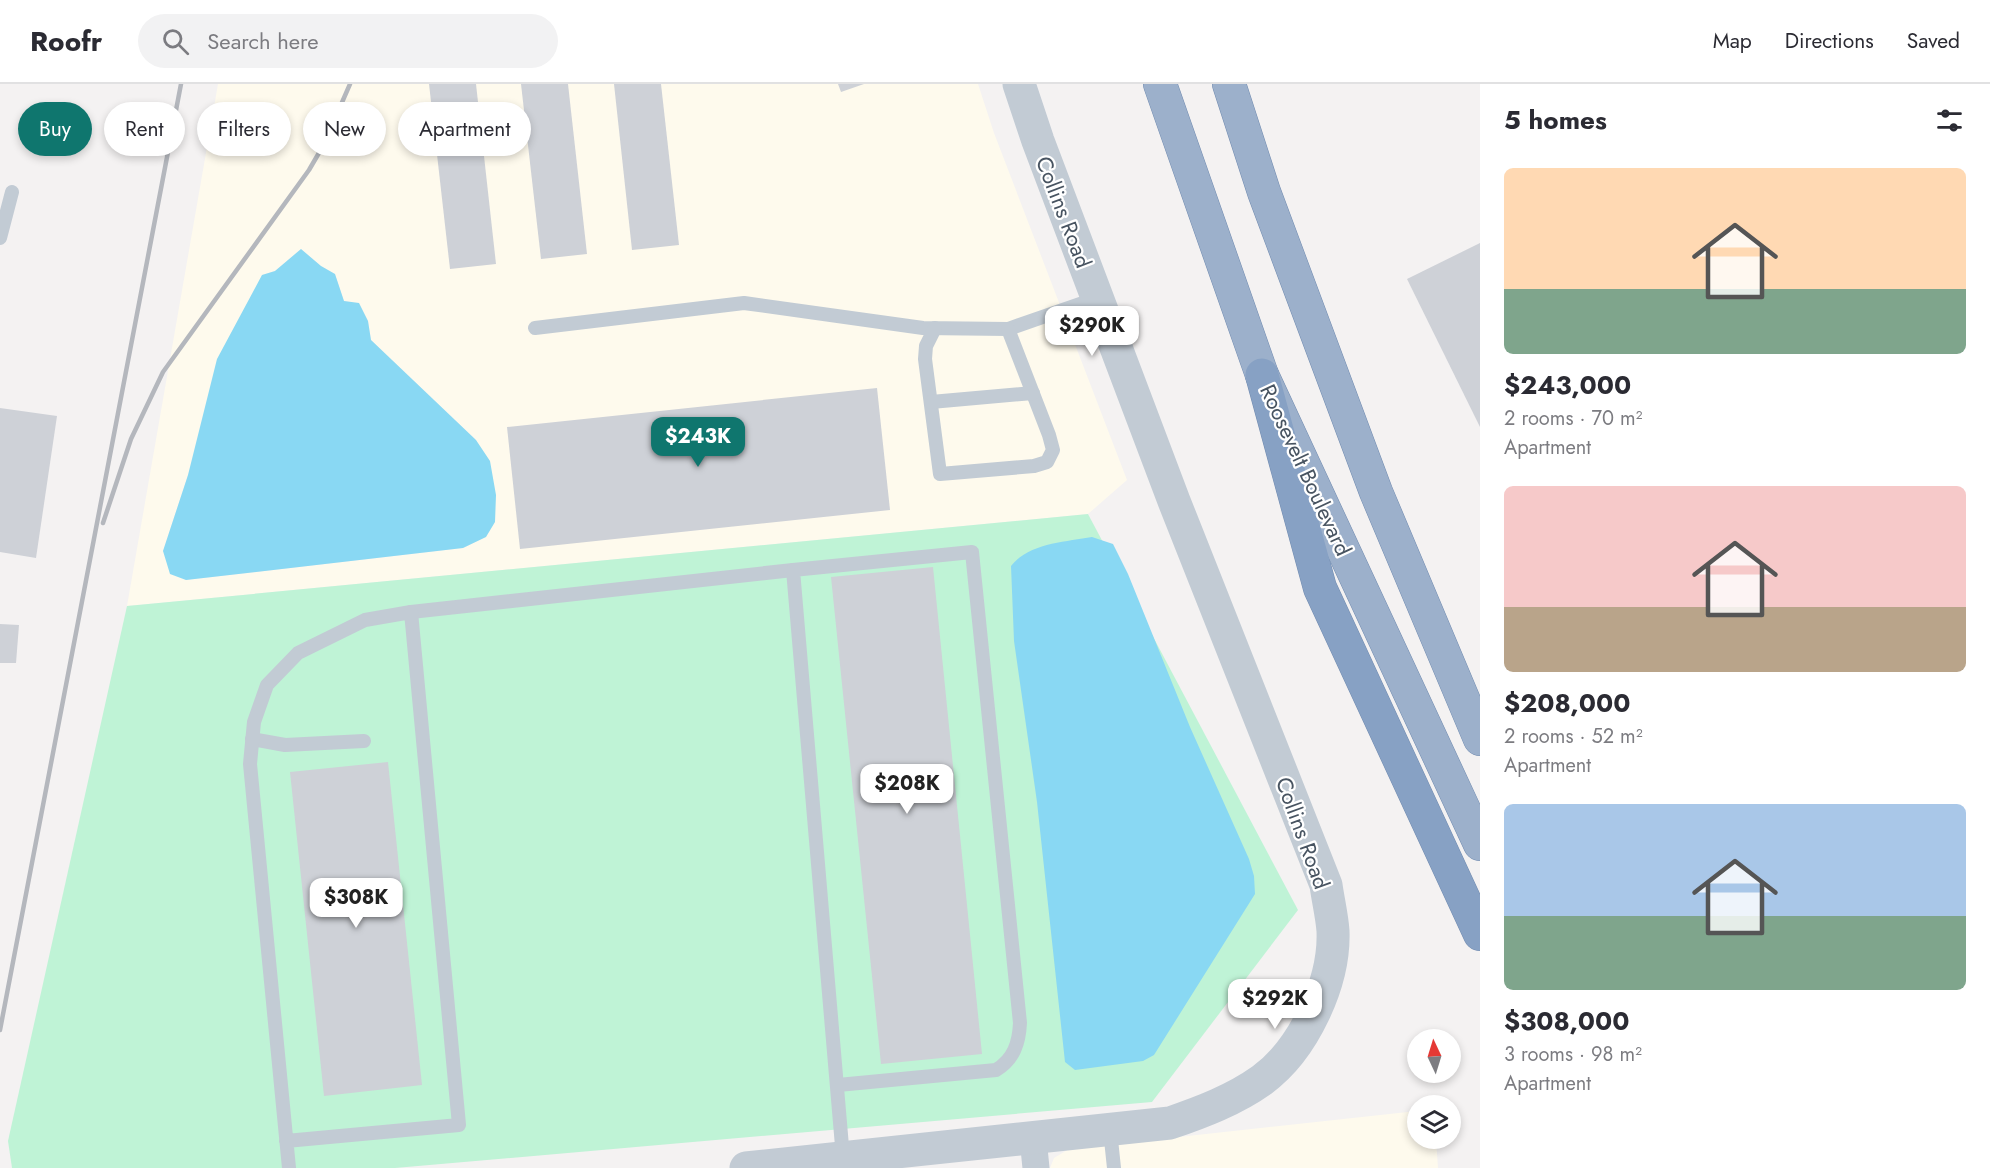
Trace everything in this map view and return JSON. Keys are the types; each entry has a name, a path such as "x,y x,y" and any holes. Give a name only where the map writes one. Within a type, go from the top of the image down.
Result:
{"highway":[{"name":"Roosevelt Boulevard","path":"1160,84 1262,375 1480,844"},
{"path":"1229,84 1264,192 1376,492 1480,739"},
{"path":"1262,375 1320,588 1480,934"}],"street":[{"name":"Collins Road","path":"746,1168 812,1165 843,1158 1035,1153 1110,1130 1170,1123 1212,1109 1262,1080 1294,1048 1316,1010 1330,967 1333,931 1326,885 1174,501 1038,141 1019,84"}],"lane":[{"path":"0,238 12,192"},
{"path":"535,328 744,303 935,328 1008,329 1097,298"},
{"path":"935,328 926,346 925,359 940,474 1034,466 1047,462 1053,450 1008,329"},
{"path":"931,402 1033,393"},
{"path":"289,1168 250,764 254,722 267,685 298,652 365,620 411,612 972,552 1020,1023 1016,1048 1004,1065 996,1070 838,1085"},
{"path":"793,570 843,1158"},
{"path":"286,1141 459,1125 411,612"},
{"path":"252,739 285,745 364,741"},
{"path":"1110,1130 1114,1168"}],"shaded area":[{"path":"218,84 978,84 994,133 1127,480 1088,514 127,606 205,156 291,156 291,102 215,102","holes":["301,249 321,266 335,274 344,301 359,304 368,321 371,340 476,440 485,537 463,548 186,580 163,551 188,475 262,275 275,271"]},
{"path":"1407,1112 1407,1149 1437,1149 1438,1168 1050,1168 1054,1158 1069,1149"}],"green space":[{"path":"1088,514 1298,910 1152,1102 395,1168 12,1168 8,1141 127,606"}],"water":[{"path":"301,249 321,266 335,274 344,301 359,303 368,321 371,340 476,440 490,461 496,495 495,522 486,537 463,548 186,580 170,574 163,551 188,475 217,359 262,275 275,271"},
{"path":"1092,537 1113,544 1128,574 1190,727 1249,859 1254,876 1255,894 1154,1055 1143,1061 1075,1070 1065,1062 1037,802 1014,641 1011,566 1027,552 1037,548"}],"building":[{"path":"429,84 476,84 478,102 431,102"},
{"path":"521,84 568,84 587,254 541,259 529,156 531,102 523,102"},
{"path":"614,84 661,84 679,245 632,250"},
{"path":"838,84 864,84 841,92"},
{"path":"437,156 484,156 496,264 450,269"},
{"path":"1480,243 1480,427 1407,279"},
{"path":"877,388 890,510 520,549 507,427"},
{"path":"0,408 57,416 36,558 0,552"},
{"path":"933,567 982,1054 881,1064 831,577"},
{"path":"0,624 19,625 16,663 0,663"},
{"path":"388,762 422,1085 324,1096 290,772"}],"railway":[{"path":"0,1030 181,84"},
{"path":"103,523 131,439 163,372 309,170 323,146 350,84"}]}
